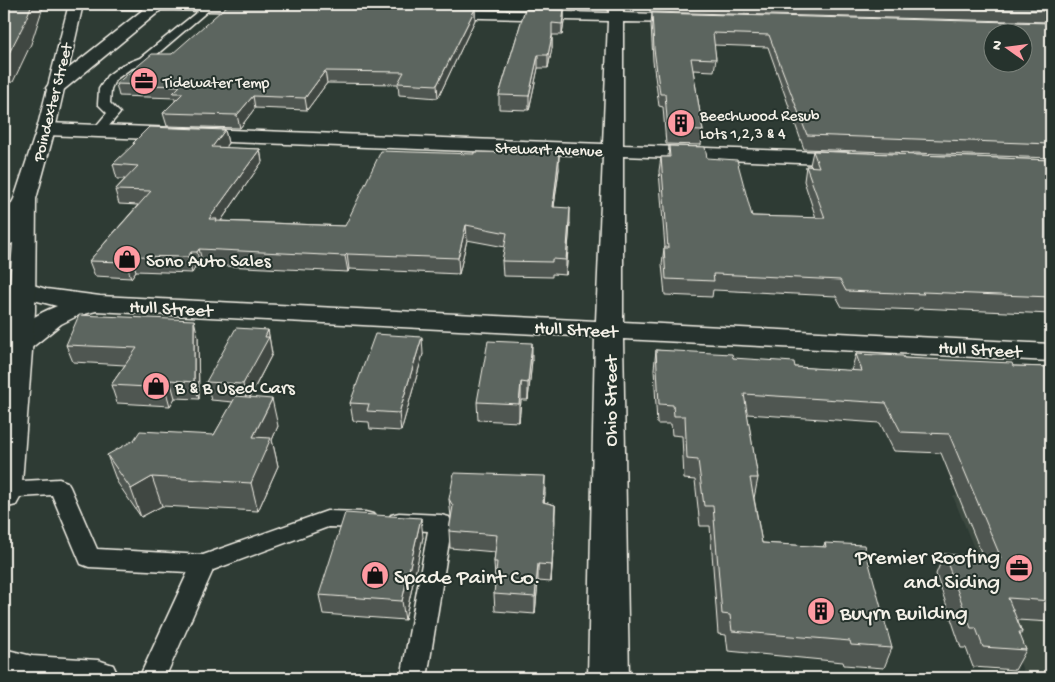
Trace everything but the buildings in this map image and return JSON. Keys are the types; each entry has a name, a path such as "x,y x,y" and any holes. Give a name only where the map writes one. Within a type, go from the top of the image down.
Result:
{"street":[{"name":"Poindexter Street","path":"4,240 25,199 46,129 76,4"},
{"path":"107,4 277,9"},
{"path":"55,88 158,5"},
{"path":"426,12 616,10 705,19"},
{"name":"Ohio Street","path":"608,678 609,330 616,10"},
{"name":"Stewart Avenue","path":"46,129 872,160"},
{"name":"Poindexter Street","path":"4,493 20,343 26,243 25,199"},
{"name":"Hull Street","path":"23,290 44,296 100,304 1051,352"},
{"name":"Hull Street","path":"20,343 44,321 69,309 100,304"},
{"path":"4,667 32,674 98,678"}],"lane":[{"path":"98,131 114,113 104,104 104,89 111,78 126,66 144,60 208,7"},
{"path":"4,493 59,487 89,558 204,564 327,519 441,523 414,678"},
{"path":"152,678 204,564"}],"shaded area":[{"name":"Premier Roofing and Siding","path":"953,496 1051,502 1051,678 1026,678"}],"place":[{"name":"Tidewater Temp","path":"144,81"},
{"name":"Beechwood Resub Lots 1,2,3 & 4","path":"681,123"},
{"name":"Sono Auto Sales","path":"127,259"},
{"name":"B & B Used Cars","path":"156,386"},
{"name":"Premier Roofing and Siding","path":"1019,568"},
{"name":"Spade Paint Co.","path":"375,575"},
{"name":"Buyrn Building","path":"821,611"}]}
